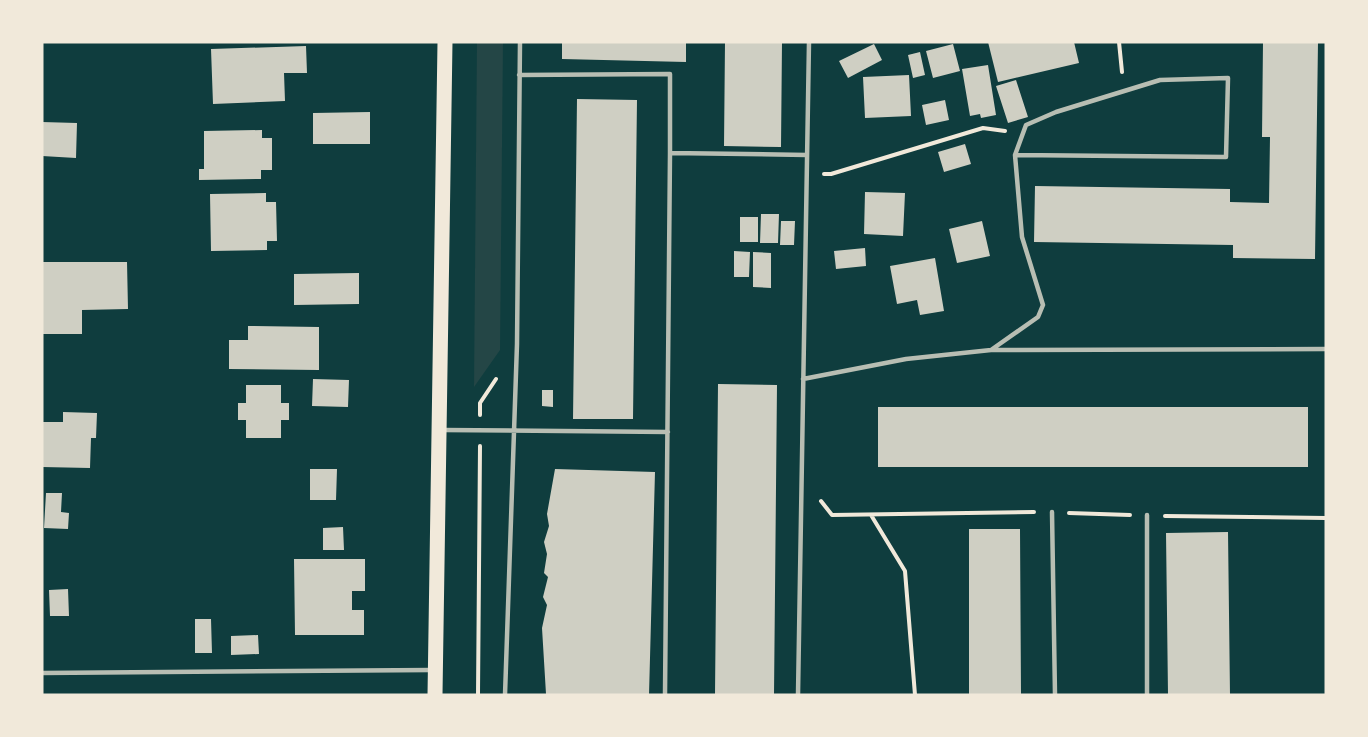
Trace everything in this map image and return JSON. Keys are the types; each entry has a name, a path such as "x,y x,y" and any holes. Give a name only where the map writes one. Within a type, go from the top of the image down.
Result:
{"main road":[{"path":"435,695 445,42"}],"lane":[{"path":"505,695 514,431 520,42"},
{"path":"798,695 809,42"},
{"path":"519,75 670,74 665,695"},
{"path":"991,350 1038,317 1043,305 1022,237 1015,155 1026,125 1056,112 1160,80 1228,78 1226,157 1015,155"},
{"path":"670,153 807,155"},
{"path":"803,379 906,359 991,350 1326,349"},
{"path":"439,430 668,432"},
{"path":"1052,512 1055,695"},
{"path":"1147,515 1147,695"},
{"path":"42,673 435,670"}],"path":[{"path":"1119,42 1124,91"},
{"path":"806,175 831,174 983,128 1023,134"},
{"path":"478,695 480,403 501,371"},
{"path":"801,477 832,515 1052,512 1326,518"},
{"path":"871,514 905,571 915,695"}],"shaded area":[{"path":"477,42 503,42 500,350 474,387"}],"building":[{"path":"562,42 686,42 686,62 562,59"},
{"path":"725,42 782,42 781,147 724,146"},
{"path":"988,42 1074,42 1079,63 998,82"},
{"path":"1263,42 1318,42 1315,259 1233,258 1233,245 1034,242 1035,186 1230,189 1230,202 1269,203 1270,137 1262,137"},
{"path":"874,44 882,60 848,78 839,61"},
{"path":"953,44 960,71 933,78 926,51"},
{"path":"306,46 307,73 284,73 285,101 213,104 211,49"},
{"path":"920,52 925,75 913,78 908,55"},
{"path":"988,65 996,115 981,118 980,114 970,116 962,69"},
{"path":"909,75 911,116 865,118 863,77"},
{"path":"1016,80 1028,117 1008,123 996,86"},
{"path":"577,99 637,100 633,419 573,419"},
{"path":"945,100 949,120 926,125 922,105"},
{"path":"370,112 370,144 313,144 313,113"},
{"path":"42,122 77,123 76,158 42,156"},
{"path":"262,130 262,138 272,138 272,170 261,170 261,179 199,180 199,169 204,169 204,131"},
{"path":"965,144 971,164 944,172 938,152"},
{"path":"865,192 905,193 903,236 864,234"},
{"path":"266,193 266,202 276,202 277,241 267,241 267,250 211,251 210,194"},
{"path":"761,214 779,214 778,243 760,243"},
{"path":"740,217 758,217 758,242 740,242"},
{"path":"781,221 795,221 794,245 780,245"},
{"path":"982,221 990,256 957,263 949,229"},
{"path":"865,248 866,266 836,269 834,251"},
{"path":"734,251 750,252 749,277 734,277"},
{"path":"753,252 771,253 771,288 753,287"},
{"path":"935,258 944,311 920,315 917,300 897,304 890,266"},
{"path":"42,262 127,262 128,309 82,310 82,334 42,334"},
{"path":"359,273 359,304 294,305 294,274"},
{"path":"248,326 319,327 319,370 229,369 229,340 248,340"},
{"path":"313,379 349,380 348,407 312,406"},
{"path":"718,384 777,385 774,695 715,695"},
{"path":"246,385 281,385 281,403 289,403 289,420 281,420 281,438 246,438 246,420 238,420 238,403 246,403"},
{"path":"542,390 553,390 553,407 542,406"},
{"path":"878,407 1308,407 1308,467 878,467"},
{"path":"63,412 97,413 96,438 91,438 90,468 42,467 42,422 63,422"},
{"path":"310,469 337,469 336,500 310,500"},
{"path":"555,469 655,472 649,695 546,694 542,628 547,605 543,597 548,577 544,573 547,554 544,542 549,526 547,514"},
{"path":"46,493 62,493 61,512 69,513 68,529 44,528"},
{"path":"343,527 344,550 323,550 323,528"},
{"path":"969,529 1020,529 1021,695 969,695"},
{"path":"1228,532 1230,695 1168,695 1166,533"},
{"path":"294,559 365,559 365,591 352,591 352,610 364,610 364,635 295,635"},
{"path":"68,589 69,616 50,616 49,590"},
{"path":"195,619 211,619 212,653 195,653"},
{"path":"258,635 259,654 231,655 231,636"}]}
